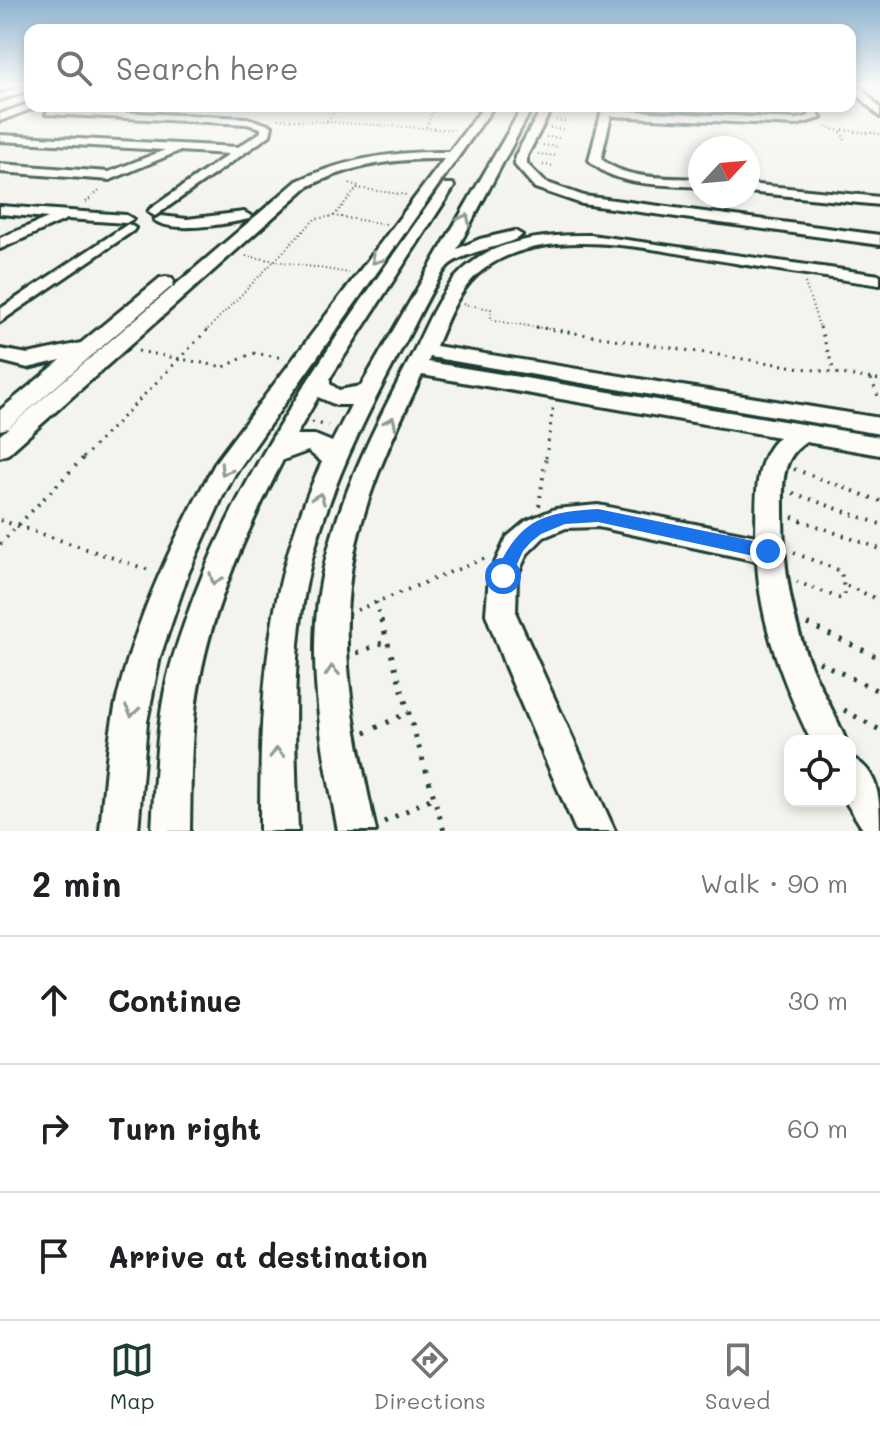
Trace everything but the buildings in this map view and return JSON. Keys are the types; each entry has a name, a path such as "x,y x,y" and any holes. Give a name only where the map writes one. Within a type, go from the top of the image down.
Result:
{"street":[{"path":"0,317 144,222 266,133 267,126 262,125"},
{"path":"0,448 285,196 312,179 488,125"},
{"path":"0,422 290,180 339,160 397,150 488,125"},
{"path":"119,831 126,749 137,687 171,577 195,522 226,467 364,275 401,226 492,125"},
{"path":"171,831 173,773 183,678 213,581 243,510 431,194 492,125"},
{"path":"495,125 521,165 540,185 582,200 645,214 880,249"},
{"path":"603,125 595,160 601,167 620,174 688,182"},
{"path":"0,138 241,151"},
{"path":"141,163 150,154 150,146"},
{"path":"95,187 110,176 187,148"},
{"path":"513,150 508,167 528,185 585,220 663,243"},
{"path":"279,831 277,726 286,621 304,538 333,459 367,392 442,262 513,150"},
{"path":"0,168 110,176"},
{"path":"760,189 880,201"},
{"path":"0,210 144,222 187,223 244,216"},
{"path":"0,241 17,222 17,211"},
{"path":"442,262 462,251 509,236 585,220 645,214 880,240"},
{"path":"0,241 73,215"},
{"path":"187,223 196,227 207,239"},
{"path":"369,828 340,744 331,663 335,575 347,525 362,482 448,302 477,266 522,246 579,240 663,243 880,280"},
{"path":"806,266 880,268"},
{"path":"0,355 28,361 49,359 91,345"},
{"path":"420,359 556,391 880,446"},
{"path":"420,359 880,426"},
{"path":"28,361 33,371 29,398"},
{"path":"320,378 320,386 333,398 345,399 367,392"},
{"path":"733,420 755,439 771,484"},
{"path":"802,433 785,444 771,484 769,556 777,610 787,647 802,687 826,735"},
{"path":"277,453 287,446 310,442 321,445 333,459"},
{"path":"596,831 516,655 501,614 503,576 526,537 564,517 598,516 769,556"},
{"path":"856,784 880,822"}],"path":[{"path":"372,125 425,128 469,125"},
{"path":"817,125 880,134"},
{"path":"839,130 846,142"},
{"path":"513,150 558,156"},
{"path":"312,179 357,184 357,188"},
{"path":"73,215 99,191 95,187"},
{"path":"357,188 431,194"},
{"path":"334,216 357,188"},
{"path":"0,544 315,219 334,216 401,226"},
{"path":"222,252 364,275"},
{"path":"806,266 834,373"},
{"path":"448,302 491,309 491,319 495,321 880,380"},
{"path":"115,347 224,367 258,352 302,361"},
{"path":"871,379 880,401"},
{"path":"331,620 526,537 556,391"},
{"path":"297,419 348,430"},
{"path":"771,484 880,501"},
{"path":"771,484 880,524"},
{"path":"771,484 880,549"},
{"path":"0,520 171,577"},
{"path":"769,556 841,571 845,596 839,598 769,556"},
{"path":"845,585 880,600"},
{"path":"376,602 444,831"},
{"path":"777,610 880,658"},
{"path":"331,663 387,641"},
{"path":"787,647 880,692"},
{"path":"340,744 409,712"},
{"path":"369,828 434,797"}],"route":[{"path":"503,576 517,546 526,537 535,529 564,517 598,516 768,551"}]}
